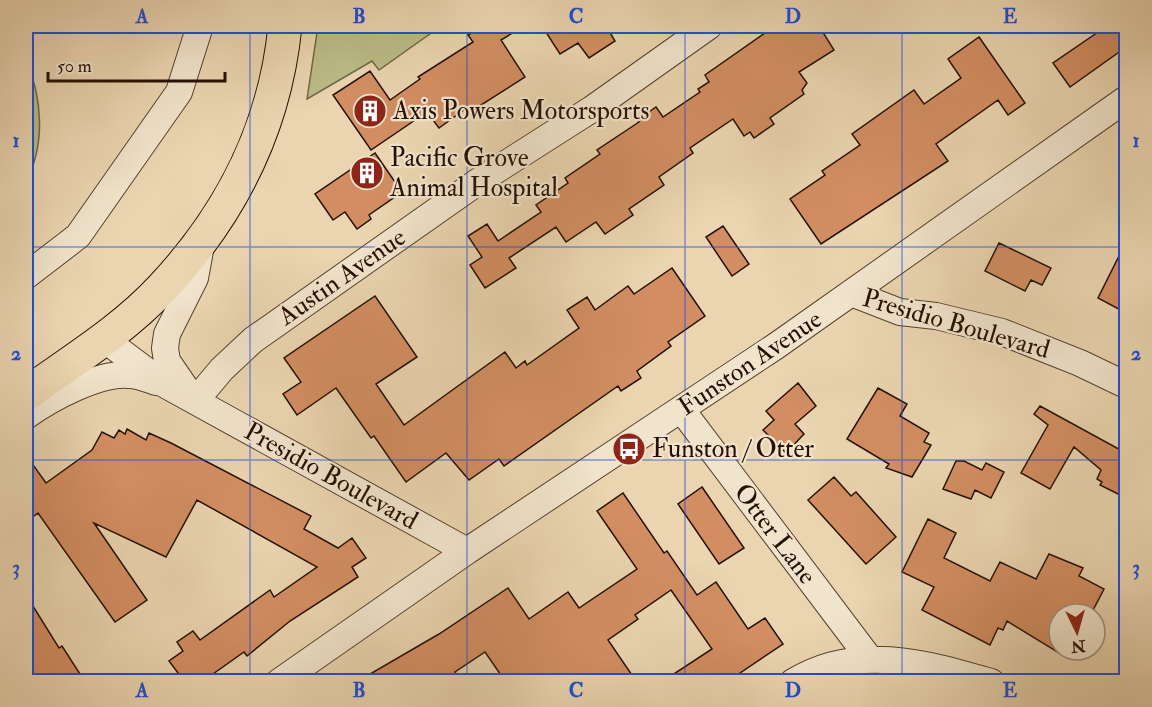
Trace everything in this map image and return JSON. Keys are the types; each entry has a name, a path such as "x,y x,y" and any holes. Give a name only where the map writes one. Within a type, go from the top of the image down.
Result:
{"main road":[{"path":"26,394 104,339 161,288 224,208 263,132 282,58 285,26"}],"street":[{"path":"26,276 78,236 179,92 200,26"},
{"name":"Austin Avenue","path":"195,401 222,369 252,340 479,181 592,109 709,26"},
{"name":"Funston Avenue","path":"279,681 467,551 851,293 1126,99"},
{"name":"Presidio Boulevard","path":"195,401 167,361 165,348 167,334 195,278 203,237"},
{"name":"Presidio Boulevard","path":"851,293 900,312 936,316 1002,332 1080,363 1126,385"},
{"name":"Presidio Boulevard","path":"104,339 164,384 467,551"},
{"path":"26,416 80,387 113,375 130,375 164,384"},
{"name":"Otter Lane","path":"681,409 870,658"},
{"path":"793,681 824,665 870,658 926,664 991,681"}],"green space":[{"path":"318,26 441,26 379,70 372,61 307,99"},
{"path":"26,59 36,89 40,121 37,152 26,182"}],"building":[{"path":"484,26 524,26 501,40 525,77 467,114 464,110 439,128 427,112 371,150 333,95 370,71 390,100 420,79 418,77 473,42 468,35"},
{"path":"542,26 606,26 615,41 589,58 578,43 560,54"},
{"path":"775,26 819,26 834,50 799,72 807,83 802,90 804,94 770,118 774,124 754,138 750,132 744,136 733,119 690,148 693,153 659,177 664,185 629,209 633,215 605,234 596,222 566,242 556,227 509,258 516,268 485,288 470,265 482,257 468,236 487,224 498,241 541,212 536,205 568,183 565,178 600,154 597,150 639,122 637,120 656,107 663,117 700,92 698,89 709,82 705,75"},
{"path":"1107,26 1126,26 1126,47 1070,87 1053,63"},
{"path":"979,37 1025,103 1008,115 998,100 936,144 948,161 821,244 790,199 825,175 822,171 860,145 852,134 914,90 924,104 961,78 948,59"},
{"name":"Pacific Grove Animal Hospital","path":"375,153 402,192 369,215 371,219 357,229 345,212 333,220 315,194"},
{"path":"723,226 749,264 732,276 706,237"},
{"path":"1126,242 1126,313 1098,298"},
{"path":"999,243 1051,268 1042,285 1031,280 1025,291 985,271"},
{"path":"672,268 705,316 668,342 671,346 637,371 641,378 621,391 618,386 504,466 499,459 469,480 446,453 406,482 374,436 371,438 336,388 297,415 283,394 301,382 284,358 375,296 417,357 376,384 404,425 505,352 516,368 525,361 527,365 579,328 567,310 587,297 595,310 628,286 634,294"},
{"path":"798,383 816,406 795,424 804,434 786,453 763,430 774,420 766,411"},
{"path":"878,388 907,404 900,416 929,433 924,442 931,445 912,477 886,468 889,464 847,439"},
{"path":"1040,406 1126,453 1126,498 1100,485 1102,482 1097,479 1101,470 1074,447 1050,489 1021,473 1048,425 1034,414"},
{"path":"127,429 146,440 149,433 171,443 311,516 304,529 338,548 352,538 366,558 352,567 358,577 290,621 247,656 244,652 203,681 184,681 169,661 183,651 177,642 193,631 200,640 270,590 274,597 317,567 197,500 166,557 94,523 147,600 115,622 38,513 26,522 26,455 46,483 92,450 102,432 114,438 119,430 125,434"},
{"path":"956,461 964,461 982,470 986,463 1004,472 991,498 975,490 971,499 943,489"},
{"path":"834,477 851,496 856,492 896,537 866,564 808,500"},
{"path":"702,487 744,548 719,564 678,504"},
{"path":"623,493 664,553 667,551 697,595 716,582 748,629 765,618 783,644 728,681 663,681 712,649 671,590 635,615 638,619 608,640 636,681 505,681 485,652 455,672 461,681 358,681 439,634 508,588 529,619 568,592 579,608 637,569 597,511"},
{"path":"928,519 956,533 944,558 990,581 1000,562 1036,579 1049,554 1083,568 1079,576 1104,589 1097,602 1047,602 1047,646 1007,621 1003,630 998,628 990,645 922,610 934,587 902,572"},
{"path":"26,595 59,648 62,646 80,674 69,681 35,681 26,667"}],"place":[{"name":"Axis Powers Motorsports","path":"370,111"},
{"name":"Pacific Grove Animal Hospital","path":"367,173"},
{"name":"Funston / Otter","path":"629,449"}]}
